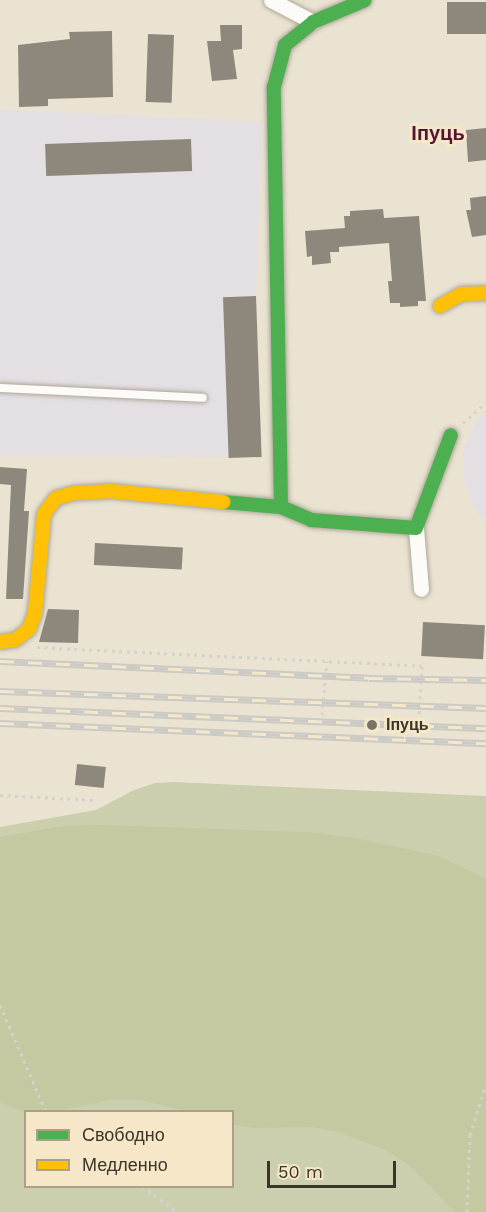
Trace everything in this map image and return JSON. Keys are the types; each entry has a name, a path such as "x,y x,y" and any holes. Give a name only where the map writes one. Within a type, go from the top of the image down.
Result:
{"street":[{"path":"271,0 314,22"},
{"path":"281,507 274,87 285,45 314,22 365,0"},
{"path":"440,306 462,294 486,293"},
{"path":"421,589 416,528 450,435"},
{"path":"0,642 15,640 29,629 35,613 44,514 56,498 75,493 109,491 281,507 311,520 416,528"}],"lane":[{"path":"0,388 203,398"}],"path":[{"path":"450,435 486,402"},
{"path":"15,640 38,648 422,666 419,719"},
{"path":"322,715 327,661"},
{"path":"0,795 95,800"},
{"path":"0,1005 45,1110"},
{"path":"467,1212 470,1135 486,1084"},
{"path":"145,1188 177,1212"}],"shaded area":[{"path":"0,109 262,122 256,296 261,457 0,456"},
{"path":"486,410 486,524 471,503 463,477 464,449 475,423"}],"green space":[{"path":"175,782 486,796 486,1212 0,1212 0,827 96,810 134,790 155,783"},
{"path":"99,825 305,832 350,837 439,856 486,879 486,1212 455,1212 410,1166 386,1150 338,1132 313,1127 255,1128 234,1125 234,1110 182,1110 140,1100 110,1100 62,1110 24,1110 24,1113 0,1102 0,837 62,826"}],"building":[{"path":"447,2 486,2 486,34 447,34"},
{"path":"220,25 242,25 242,49 233,50 237,79 212,81 207,41 221,41"},
{"path":"112,31 113,97 48,99 48,106 19,107 18,45 70,39 69,32"},
{"path":"148,34 174,35 172,103 146,102"},
{"path":"486,128 486,160 468,162 466,130"},
{"path":"191,139 192,171 46,176 45,144"},
{"path":"486,196 486,235 472,237 466,210 471,210 470,198"},
{"path":"383,209 384,218 419,216 426,301 418,301 418,306 400,307 400,303 390,303 388,281 392,281 389,243 339,247 339,252 330,252 331,263 312,265 312,256 307,257 305,231 345,228 344,216 350,216 350,211"},
{"path":"256,296 262,457 229,458 223,297"},
{"path":"0,467 27,469 24,511 29,511 23,599 6,599 11,485 0,484"},
{"path":"95,543 183,548 182,570 94,565"},
{"path":"48,609 79,610 78,643 39,642"},
{"path":"423,622 485,625 483,659 421,656"},
{"path":"77,764 106,767 104,788 75,785"}],"railway":[{"path":"0,661 369,678 486,680"},
{"path":"0,691 486,708"},
{"path":"0,708 486,728"},
{"path":"0,723 486,743"}],"traffic: fast":[{"path":"281,507 274,87 285,45 313,22 365,0"},
{"path":"223,502 281,507 311,520 416,528 451,435"}],"traffic: slow":[{"path":"440,306 462,294 486,293"},
{"path":"0,642 15,640 29,629 35,613 44,514 56,498 75,493 109,491 223,502"}],"place":[{"name":"Іпуць","path":"372,725"}],"district":[{"name":"Іпуць","path":"438,133"}]}
